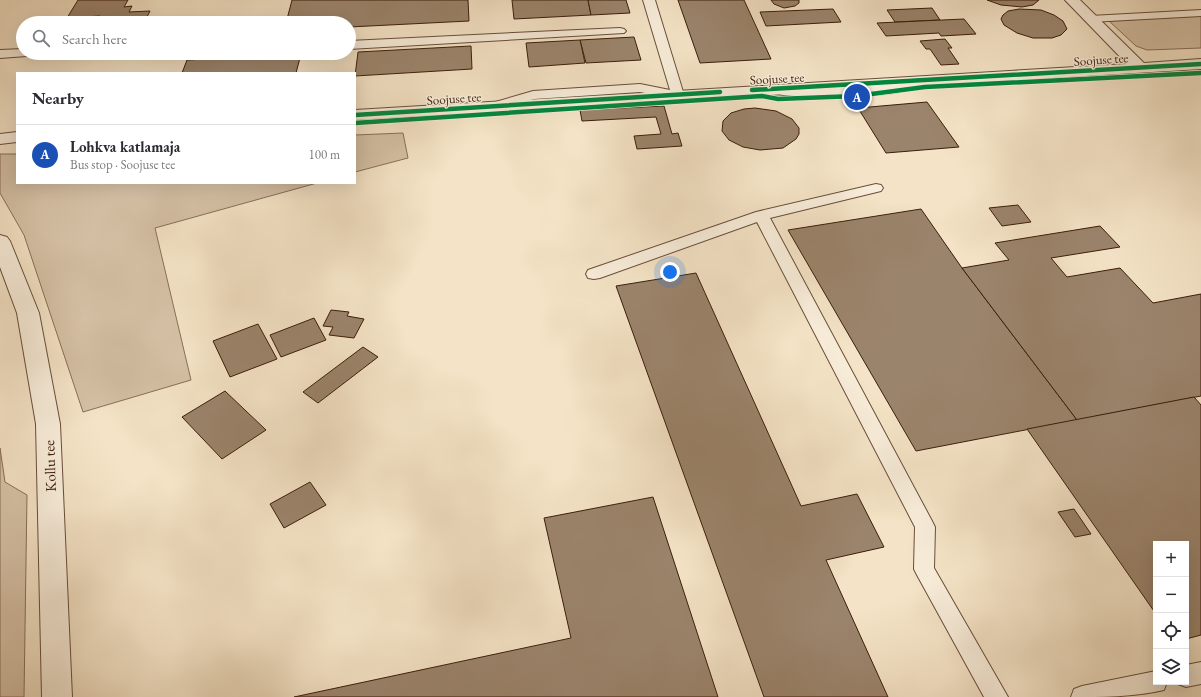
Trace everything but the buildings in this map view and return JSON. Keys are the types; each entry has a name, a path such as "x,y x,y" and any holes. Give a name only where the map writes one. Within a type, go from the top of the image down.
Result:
{"street":[{"path":"1072,0 1139,67"},
{"name":"Soojuse tee","path":"356,115 678,94 1201,64"},
{"path":"0,139 16,138"},
{"name":"Kollu tee","path":"0,242 28,313 48,424 56,697"}],"lane":[{"path":"649,0 678,94"},
{"path":"1090,18 1201,13"},
{"path":"356,45 620,31"},
{"path":"0,54 16,53"},
{"path":"594,274 761,215 876,188"},
{"path":"761,215 925,526 924,569 997,697"},
{"path":"1189,675 1201,673"},
{"path":"1082,697 1153,683"}],"shaded area":[{"path":"1201,16 1201,48 1147,50 1136,46 1109,21"},
{"path":"403,133 408,158 356,172 356,135"},
{"path":"0,154 16,154 16,184 313,184 155,228 191,380 83,412 24,235 0,193"},
{"path":"0,448 5,482 27,495 24,697 0,697"}],"cycle path":[{"path":"752,90 1201,64"},
{"path":"356,123 762,96 778,99 856,96 925,87 1201,73"},
{"path":"356,115 720,92"}],"place":[{"name":"Lohkva katlamaja","path":"857,97"}]}
